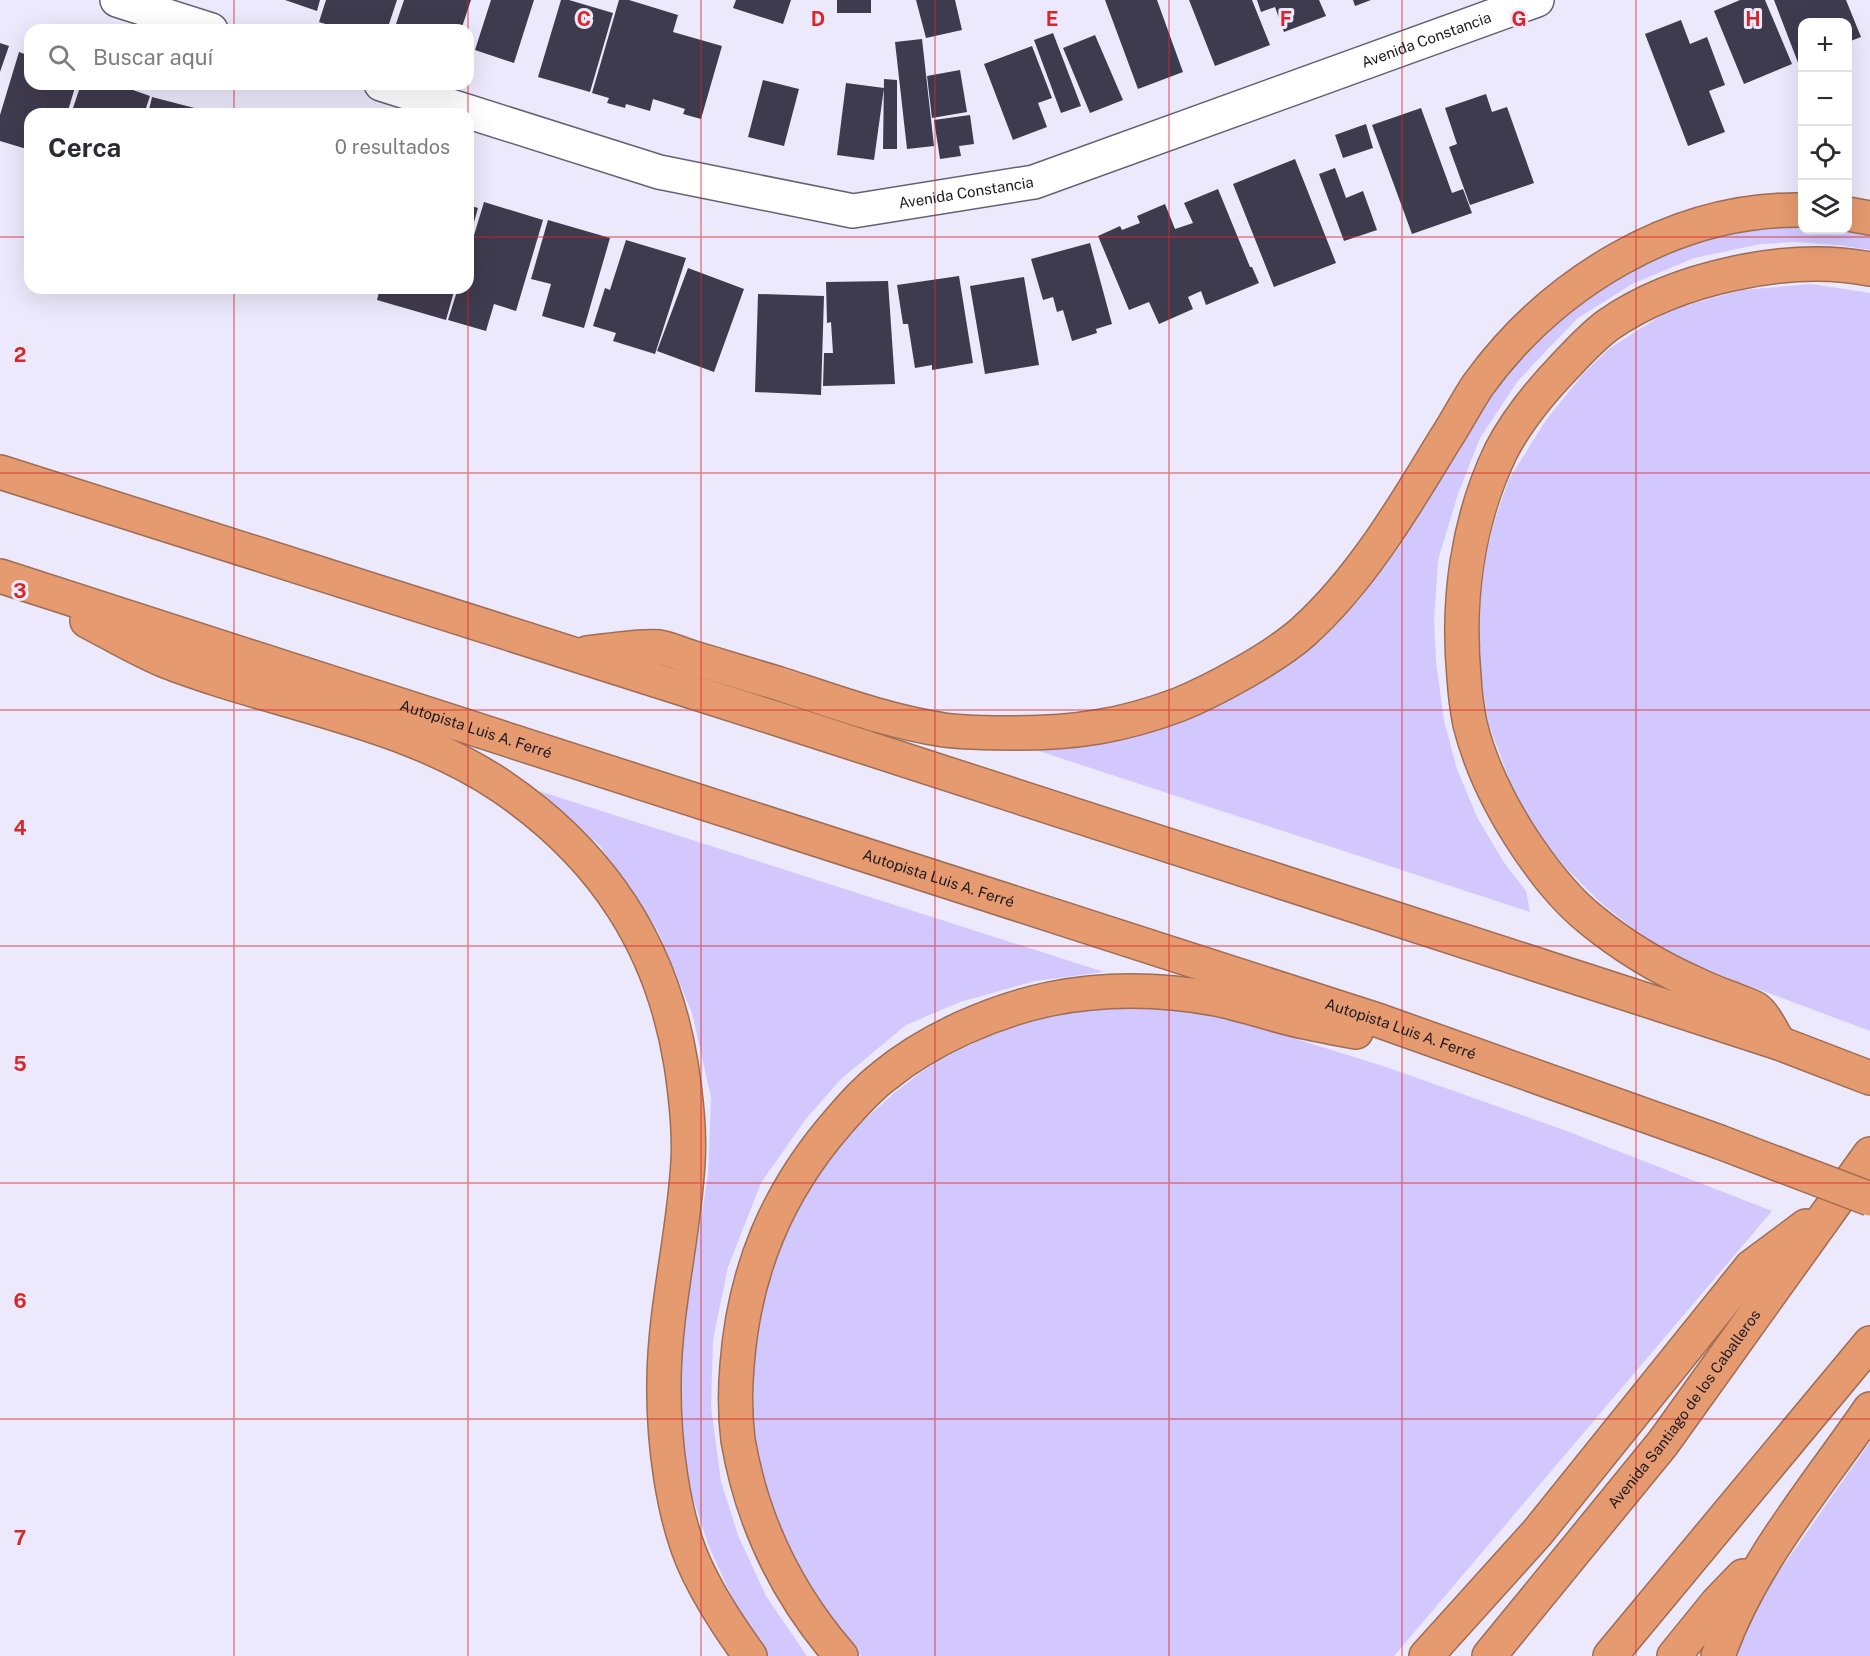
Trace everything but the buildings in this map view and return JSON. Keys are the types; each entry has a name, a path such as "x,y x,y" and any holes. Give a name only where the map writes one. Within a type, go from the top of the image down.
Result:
{"highway":[{"path":"572,654 658,647 875,714 946,730 1040,733 1087,730 1135,720 1182,703 1268,657 1301,633 1358,571 1436,454 1478,385 1512,345 1550,306 1594,274 1637,248 1741,214 1798,210"},
{"path":"1852,215 1870,218"},
{"path":"1783,1045 1758,1010 1662,969 1622,944 1587,917 1558,890 1517,832 1482,761 1470,723 1461,643 1466,561 1484,497 1501,452 1516,427 1538,395 1608,326 1646,304 1691,284 1729,275 1783,266 1825,265 1870,269"},
{"path":"0,472 781,720 1783,1045 1870,1078"},
{"path":"0,577 161,659 389,732 431,748 465,765 503,787 564,836 589,861 615,893 639,934 658,974 671,1013 687,1101 689,1129 686,1195 669,1313 664,1380 665,1429 672,1480 683,1533 698,1571 724,1617 750,1656"},
{"name":"Autopista Luis A. Ferré","path":"0,577 1380,1021 1717,1141 1870,1199"},
{"path":"841,1656 785,1577 760,1527 746,1480 738,1437 736,1384 739,1337 746,1295 761,1247 779,1206 800,1172 825,1137 858,1100 892,1070 916,1053 963,1028 1004,1011 1052,999 1112,992 1139,990 1173,992 1219,1000 1306,1023 1469,1053"},
{"name":"Avenida Santiago de los Caballeros","path":"1488,1656 1663,1443 1870,1154"},
{"path":"1426,1656 1544,1525 1751,1268 1834,1205"},
{"path":"1610,1656 1870,1343"},
{"path":"1718,1656 1736,1614 1776,1542 1870,1409"},
{"path":"1674,1656 1717,1603 1776,1542"}],"street":[{"path":"117,0 193,24"},
{"name":"Avenida Constancia","path":"474,113 659,172 853,211 1034,182 1533,1"},
{"name":"Avenida Constancia","path":"400,90 457,108"}],"shaded area":[{"path":"1798,227 1798,234 1852,234 1852,231 1870,233 1870,250 1796,242 1761,244 1694,258 1632,284 1578,318 1517,382 1480,438 1458,494 1438,560 1434,619 1436,661 1444,721 1457,769 1477,817 1503,861 1526,891 1530,912 1039,751 1153,729 1227,700 1296,658 1358,601 1400,546 1477,410 1504,375 1565,313 1627,271 1663,253 1698,242 1765,228"},
{"path":"1811,284 1870,293 1870,1031 1707,970 1661,950 1602,904 1567,869 1541,838 1512,787 1488,722 1476,640 1481,574 1495,519 1509,479 1546,420 1584,373 1610,348 1670,310 1742,290"},
{"path":"539,791 1104,972 1035,981 960,1002 906,1025 841,1079 805,1120 761,1183 728,1267 713,1340 711,1407 721,1482 738,1535 766,1596 807,1656 769,1656 738,1610 709,1547 690,1489 678,1408 682,1337 708,1175 711,1097 692,1013 658,931 600,846"},
{"path":"1156,1004 1236,1020 1386,1067 1564,1130 1772,1211 1394,1656 861,1656 842,1635 808,1589 763,1491 754,1443 754,1360 758,1317 767,1278 798,1208 825,1166 851,1132 894,1093 936,1061 989,1036 1047,1013"},
{"path":"1870,1442 1870,1656 1734,1656 1753,1609"}]}
